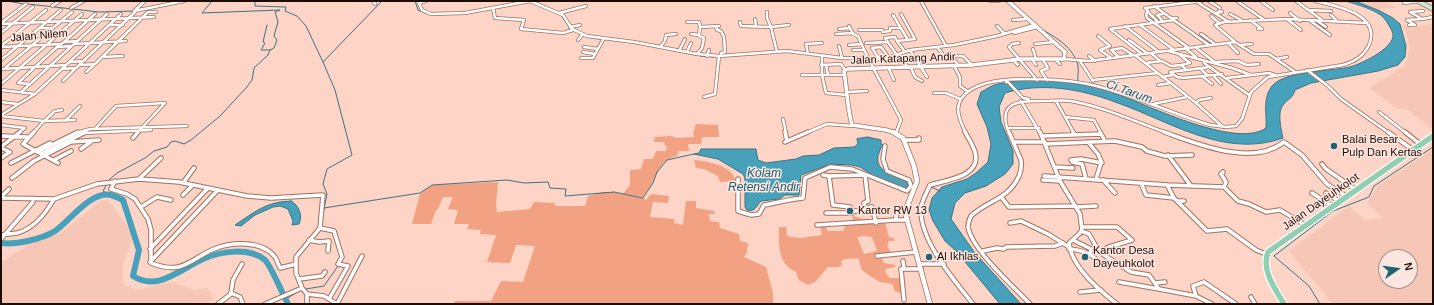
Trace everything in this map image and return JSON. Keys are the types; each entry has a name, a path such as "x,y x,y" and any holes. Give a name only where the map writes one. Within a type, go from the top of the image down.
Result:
{"main road":[{"path":"1418,1 1433,9"},
{"name":"Jalan Dayeuhkolot","path":"1266,254 1273,247 1433,136"},
{"path":"1266,254 1264,262 1284,304"}],"street":[{"path":"52,6 60,1"},
{"path":"71,8 84,1"},
{"path":"62,81 123,25 134,11 145,1"},
{"path":"134,11 184,1"},
{"path":"373,1 375,4"},
{"path":"426,1 419,2 422,10 431,14 465,13 528,1 559,13 565,17 572,29 583,34 603,39 719,57 790,52 842,58 880,60 910,50 946,46 1005,34 1035,26"},
{"path":"921,1 946,46"},
{"path":"990,1 999,1"},
{"path":"1008,1 1066,52 1064,59 1095,61 1235,42"},
{"path":"1158,22 1145,8 1202,1"},
{"path":"1209,1 1222,12 1215,13"},
{"path":"1237,1 1264,19"},
{"path":"1261,1 1273,10"},
{"path":"1296,1 1322,20"},
{"path":"973,304 926,236 921,208 930,185 962,176 971,170 977,162 976,153 961,123 957,107 960,99 967,91 982,83 1012,79 1079,82 1152,104 1202,123 1223,127 1235,126 1242,120 1249,95 1259,83 1268,77 1343,64 1361,57 1372,35 1367,23 1348,10 1315,1"},
{"path":"1404,3 1418,1"},
{"path":"1196,2 1229,22"},
{"path":"157,7 160,3"},
{"path":"1,24 26,4"},
{"path":"559,13 586,6"},
{"path":"1154,6 1209,45"},
{"path":"1,33 33,7"},
{"path":"493,8 495,18 524,20 521,29 562,33 580,25"},
{"path":"1,46 46,10"},
{"path":"1,60 61,10"},
{"path":"1308,10 1331,11"},
{"path":"86,72 149,11 156,12"},
{"path":"1422,19 1410,12 1423,11"},
{"path":"3,68 72,12"},
{"path":"767,12 767,18 771,27 777,52"},
{"path":"1148,12 1146,17 1189,48"},
{"path":"1290,13 1300,21"},
{"path":"1,84 82,14"},
{"path":"64,42 95,14"},
{"path":"21,92 107,14"},
{"path":"1,115 35,94 121,14"},
{"path":"898,41 914,38 901,14"},
{"path":"1151,16 1164,14"},
{"path":"1230,14 1242,21"},
{"path":"893,15 908,40"},
{"path":"1157,15 1162,20 1158,22"},
{"path":"1331,15 1336,20"},
{"path":"1211,16 1219,23 1264,19 1276,22 1288,20 1336,20 1367,23"},
{"path":"1,24 154,17"},
{"path":"1409,25 1415,25 1407,20 1433,17"},
{"path":"1142,54 1110,29 1154,23 1177,18"},
{"path":"755,19 756,26"},
{"path":"1013,20 1028,19"},
{"path":"1250,20 1262,28 1258,29"},
{"path":"1288,20 1301,30"},
{"path":"1309,20 1330,36"},
{"path":"1316,20 1326,27"},
{"path":"687,22 699,22 699,35"},
{"path":"740,22 741,26 771,27 789,25"},
{"path":"1219,23 1216,24 1216,26 1239,45 1254,54 1267,54 1295,72"},
{"path":"109,25 123,25"},
{"path":"1140,25 1174,50"},
{"path":"704,96 715,94 719,57 721,52 725,52 724,37 721,31 717,30 716,26"},
{"path":"700,27 719,26"},
{"path":"997,26 1005,34"},
{"path":"938,47 960,46 1005,36 1035,26"},
{"path":"1125,26 1159,52"},
{"path":"839,28 850,27 853,33 858,36 901,120 896,133"},
{"path":"39,28 53,28"},
{"path":"863,35 860,30 882,29 890,31 890,28 900,28"},
{"path":"882,29 888,42 897,55"},
{"path":"872,30 874,34"},
{"path":"836,34 853,33"},
{"path":"578,40 583,34"},
{"path":"660,47 665,41 666,35 676,34"},
{"path":"691,34 699,35 700,37 704,38 702,48 697,54"},
{"path":"1201,34 1215,44"},
{"path":"940,37 947,36"},
{"path":"1098,36 1110,46 1100,50 1111,58"},
{"path":"886,37 895,37 905,52"},
{"path":"590,62 603,39"},
{"path":"678,51 685,39"},
{"path":"1129,40 1147,53"},
{"name":"Jalan Nilem","path":"1,46 32,46 78,41"},
{"path":"75,44 126,41"},
{"path":"866,43 888,42"},
{"path":"1035,44 1054,42"},
{"path":"686,52 691,43"},
{"path":"802,44 822,43"},
{"path":"1018,43 1012,44 1009,47 1037,80"},
{"path":"1228,43 1238,53"},
{"path":"30,84 18,83 61,44"},
{"path":"806,44 808,54"},
{"path":"849,45 861,44"},
{"path":"1239,45 1252,44"},
{"path":"57,47 72,46"},
{"path":"839,46 842,58"},
{"path":"880,60 872,48 881,47 889,58"},
{"path":"938,47 944,56"},
{"path":"1195,47 1219,65"},
{"path":"584,48 598,49"},
{"path":"1120,57 1112,50 1122,48 1146,63 1223,127"},
{"path":"1185,48 1198,59"},
{"path":"1032,49 1036,65"},
{"path":"109,50 116,50"},
{"path":"707,56 709,50"},
{"path":"853,50 864,50"},
{"path":"910,50 927,77"},
{"path":"1166,51 1250,75"},
{"path":"583,52 595,54"},
{"path":"790,52 790,57"},
{"path":"1151,53 1160,61 1171,66 1190,63 1178,54"},
{"path":"102,57 123,56"},
{"path":"822,56 822,75 826,93 847,94 867,91"},
{"path":"959,66 952,56 963,56 972,65"},
{"path":"1089,56 1095,61"},
{"path":"1276,59 1287,57"},
{"path":"581,58 592,58"},
{"path":"908,59 916,58"},
{"name":"Jalan Katapang Andir","path":"854,126 848,110 845,70 959,66 1034,59 1064,59"},
{"path":"1042,60 1048,68 1041,71 1047,80"},
{"path":"1056,60 1060,64"},
{"path":"69,62 84,61"},
{"path":"904,61 915,77 922,81"},
{"path":"1014,61 1018,65"},
{"path":"1080,61 1093,80 1093,85"},
{"path":"1146,63 1160,61"},
{"path":"1204,61 1204,63 1222,74 1249,95"},
{"path":"1215,62 1238,61 1247,65 1259,64"},
{"path":"821,65 826,65 827,63 841,64 845,70"},
{"path":"81,65 95,64"},
{"path":"3,68 66,65"},
{"path":"826,65 828,75"},
{"path":"1181,65 1187,70"},
{"path":"954,66 960,77 960,86 967,91"},
{"path":"1173,75 1171,72 1210,67"},
{"path":"62,69 76,68"},
{"path":"1200,68 1207,75"},
{"path":"889,69 894,80"},
{"path":"1307,70 1326,84 1334,93 1413,150"},
{"path":"1093,80 1158,73"},
{"path":"1227,78 1269,73 1275,75"},
{"path":"1162,77 1173,75 1183,78 1222,74"},
{"path":"802,75 845,75"},
{"path":"1213,75 1221,84"},
{"path":"1202,76 1212,84"},
{"path":"1008,82 1012,79"},
{"path":"1000,80 1008,82 1029,111 1039,128 1060,181 1077,206 1081,216 1082,227 1081,231 1073,240 1069,248"},
{"path":"1158,85 1171,83"},
{"path":"1,90 35,94"},
{"path":"934,93 946,93 960,99"},
{"path":"1152,104 1187,97"},
{"path":"1196,103 1199,100 1211,98"},
{"path":"1030,304 983,251 970,231 968,224 969,218 977,210 1002,198 1014,186 1022,166 1005,122 1006,111 1012,104 1021,100 1070,101 1092,107 1212,149 1249,153 1275,149 1282,142 1286,143 1302,155 1327,184 1346,196"},
{"path":"1056,101 1075,135"},
{"path":"1,102 18,104"},
{"path":"95,129 116,106 165,103 133,138"},
{"path":"65,121 80,106"},
{"path":"58,163 23,144 27,137 55,111 62,110"},
{"path":"1379,112 1421,145"},
{"path":"1,115 44,121 75,120"},
{"path":"1065,117 1094,120 1105,141"},
{"path":"783,119 786,141 796,139 827,124 880,129 896,133 904,140 914,166 917,181 905,212 906,220 930,304"},
{"path":"1,126 25,127 1,148 10,152 1,158"},
{"path":"39,153 78,132 95,129 187,126"},
{"path":"39,153 86,132 142,128 151,130"},
{"path":"1007,128 1039,128"},
{"path":"1042,136 1101,134"},
{"path":"1,136 27,137"},
{"path":"904,140 919,140 919,138"},
{"path":"11,163 71,142 99,140"},
{"path":"81,149 92,141"},
{"path":"1014,142 1125,142 1142,147 1147,151 1168,155 1192,155"},
{"path":"1088,142 1102,161 1096,179"},
{"path":"12,178 50,144"},
{"path":"738,179 738,211 751,215 759,214 762,206 768,204 780,203 788,199 802,198 804,196 805,178 830,167 852,169 865,173 878,180 907,191 911,186 909,180 887,171 883,159 885,146"},
{"path":"54,160 70,151"},
{"path":"1168,155 1191,186"},
{"path":"139,179 160,158"},
{"path":"1086,179 1082,164 1072,162 1071,159 1081,159 1101,163"},
{"path":"1328,164 1321,164 1356,190"},
{"path":"1055,167 1073,168"},
{"path":"183,183 194,168"},
{"path":"1223,172 1221,174 1226,182 1224,188"},
{"path":"823,175 865,175 868,201 864,203 865,208"},
{"path":"829,176 832,205 850,207"},
{"path":"1044,176 1224,188 1238,201 1250,204 1266,212 1280,210 1305,225"},
{"path":"1133,177 1134,182"},
{"path":"1,198 54,199 111,182 139,179 183,183 240,195 273,198 323,195 320,228 297,255 296,264 300,289 307,294 324,296 337,304 362,256"},
{"path":"1043,180 1060,181"},
{"path":"1103,180 1115,193"},
{"path":"111,182 112,191 127,194 135,199 151,224 150,262"},
{"path":"1141,183 1146,195 1174,198"},
{"path":"183,195 193,185"},
{"path":"1167,185 1174,198 1206,231 1228,229 1256,250 1266,254"},
{"path":"150,249 208,188"},
{"path":"1,198 9,189"},
{"path":"150,262 217,191"},
{"path":"1312,193 1326,204 1332,206"},
{"path":"1326,193 1339,201"},
{"path":"140,207 157,197 171,200"},
{"path":"1002,198 1009,207 1096,206"},
{"path":"2,236 17,232 32,224 44,213 54,199"},
{"path":"1177,201 1184,201"},
{"path":"2,236 33,202"},
{"path":"826,213 852,213 854,211 862,211 865,208 873,208 876,223"},
{"path":"896,212 896,220"},
{"path":"817,225 876,223 906,220"},
{"path":"1010,223 1020,221 1063,243 1069,248 1076,262 1101,290 1118,304"},
{"path":"1082,227 1117,227 1132,240 1109,246 1100,252"},
{"path":"320,228 334,231 342,257 338,264 348,266 329,299"},
{"path":"1081,231 1090,234 1100,252 1104,255 1131,272 1148,274 1159,289"},
{"path":"309,240 329,241 328,251"},
{"path":"1073,240 1091,249 1090,254"},
{"path":"983,251 997,248 1004,249 1006,247 1055,246 1063,243"},
{"path":"150,262 161,267 176,267 218,248 244,245 257,247 271,253 280,268 296,264"},
{"path":"1069,248 1079,249 1097,257 1104,255"},
{"path":"877,256 916,252"},
{"path":"1097,257 1101,265"},
{"path":"903,261 904,268"},
{"path":"218,304 231,294 233,280 242,264"},
{"path":"904,300 901,269 944,264"},
{"path":"298,279 323,275 325,272"},
{"path":"1118,282 1174,290 1196,296 1212,304"},
{"path":"1155,283 1164,282"},
{"path":"1196,296 1193,286 1204,282 1236,304"},
{"path":"265,304 300,289"},
{"path":"1080,292 1101,290"},
{"path":"231,294 240,297 242,304"},
{"path":"307,294 307,304"},
{"path":"1251,297 1255,304"}],"shaded area":[{"path":"1357,1 1384,1 1397,8 1380,9"},
{"path":"1433,24 1433,129 1406,109 1398,109 1369,88 1405,66 1409,49 1408,39 1402,25 1419,26"},
{"path":"696,124 718,125 719,137 702,137 701,144 688,144 689,151 678,151 677,156 667,160 661,166 643,197 623,194 630,185 630,170 641,169 644,159 653,159 656,151 666,151 667,147 664,142 654,142 655,137 694,137 693,133"},
{"path":"1433,149 1433,304 1333,304 1289,251 1349,206 1365,220 1383,218 1367,203 1378,186"},
{"path":"694,160 712,163 725,168 734,176 735,181 720,182 718,176 704,169 696,168"},
{"path":"498,182 496,204 497,212 530,209 534,202 555,203 555,206 585,206 588,196 602,192 614,192 643,198 646,200 651,194 669,196 668,203 653,202 650,217 674,219 674,223 683,225 686,201 696,201 696,208 714,211 715,214 709,214 710,221 719,222 720,228 739,234 740,241 748,243 747,252 744,257 766,267 773,293 773,304 454,304 455,301 491,301 501,281 523,282 535,246 516,245 510,263 487,262 496,235 480,234 481,230 467,229 469,224 454,224 458,210 448,209 453,197 443,197 431,224 412,224 420,194 432,185"},
{"path":"102,200 109,201 134,235 122,267 124,285 137,290 172,282 194,290 208,288 214,299 207,304 1,304 1,262 40,238 59,234"},
{"path":"852,217 873,219 875,224 885,223 889,237 894,238 894,241 889,241 887,245 891,253 880,254 884,263 895,265 895,267 886,269 885,272 890,278 899,278 900,293 895,291 892,284 880,282 862,270 858,258 845,259 841,261 842,265 839,267 828,267 815,282 808,285 799,280 796,272 785,264 779,247 779,227 786,227 787,235 790,237 801,238 822,235 820,227 826,227 828,231 843,231 845,226 855,225","holes":["857,237 872,237 877,251 864,254"]}],"water":[{"path":"1345,1 1355,1 1378,10 1393,18 1400,24 1406,46 1405,57 1398,65 1378,71 1311,83 1295,90 1291,97 1283,105 1280,112 1283,138 1261,143 1240,144 1218,141 1198,135 1102,97 1061,88 1033,88 1005,93 999,107 1001,122 1013,151 1013,164 1005,174 986,186 965,193 955,203 951,219 975,253 1021,304 1000,304 956,251 945,241 933,221 929,210 932,198 942,187 967,179 988,162 991,144 987,127 977,104 981,92 990,87 998,84 1024,80 1069,82 1109,91 1188,122 1211,129 1233,133 1252,133 1266,128 1267,95 1273,85 1279,80 1298,74 1350,67 1378,54 1390,43 1393,37 1392,31 1381,15"},
{"name":"Kolam Retensi Andir","path":"868,137 881,140 883,147 881,147 878,156 878,162 883,170 907,182 908,185 905,189 879,179 860,167 831,164 801,175 799,195 785,195 779,199 761,201 756,208 747,210 745,207 745,178 743,174 718,159 694,154 699,153 701,149 756,149 758,160 766,163 796,159 803,156 819,155 834,148 854,147 858,144 857,139"},
{"path":"291,201 300,211 301,218 299,224 292,225 293,221 288,209 280,206 273,207 255,215 241,226 235,225 261,208 274,203"}],"waterway":[{"path":"7,1 24,4"},
{"path":"212,1 202,13 280,10 275,12 278,22 274,36 277,40 274,48 270,50"},
{"path":"255,1 255,6 286,7 285,11 297,16 306,26 323,62"},
{"path":"323,62 382,1"},
{"path":"415,1 418,10 427,14"},
{"path":"28,4 99,12 134,11"},
{"path":"561,15 569,27"},
{"path":"267,25 263,42 265,43 261,50 270,50"},
{"path":"1041,29 1058,39 1073,54 1078,66 1078,82"},
{"path":"573,31 579,33"},
{"path":"593,38 600,39"},
{"path":"666,49 695,55"},
{"path":"104,195 105,192 103,191 109,180 117,173 145,158 154,151 167,147 171,142 175,141 184,144 220,116 246,88 252,80 254,68 268,55 270,50"},
{"path":"889,59 903,54"},
{"path":"730,56 748,55"},
{"path":"700,56 714,57"},
{"path":"855,60 868,60"},
{"path":"871,60 880,60"},
{"path":"323,62 335,90 352,155 327,169 323,184 327,194 324,208"},
{"path":"1320,304 1309,286 1274,256 1333,211 1369,197 1374,186 1433,147"},
{"path":"324,208 420,193 432,185 507,180 524,183 548,182 550,188 566,189 565,196 614,192 643,198 653,183 657,172 667,160 694,154"},
{"path":"931,187 940,191"},
{"path":"1,243 21,242 50,234 61,227 81,208 96,197 103,195 116,196 123,200 139,250 133,276 151,282 169,277 210,256 226,252 251,253 268,263 288,304"},
{"path":"323,214 324,208"},
{"path":"306,289 324,286 338,266"},
{"path":"286,299 296,293"}],"place":[{"name":"Balai Besar Pulp Dan Kertas","path":"1334,146"},
{"name":"Kantor RW 13","path":"850,211"},
{"name":"Al Ikhlas","path":"929,257"},
{"name":"Kantor Desa Dayeuhkolot","path":"1085,257"}],"water label":[{"name":"Ci Tarum","path":"1129,92"}]}
